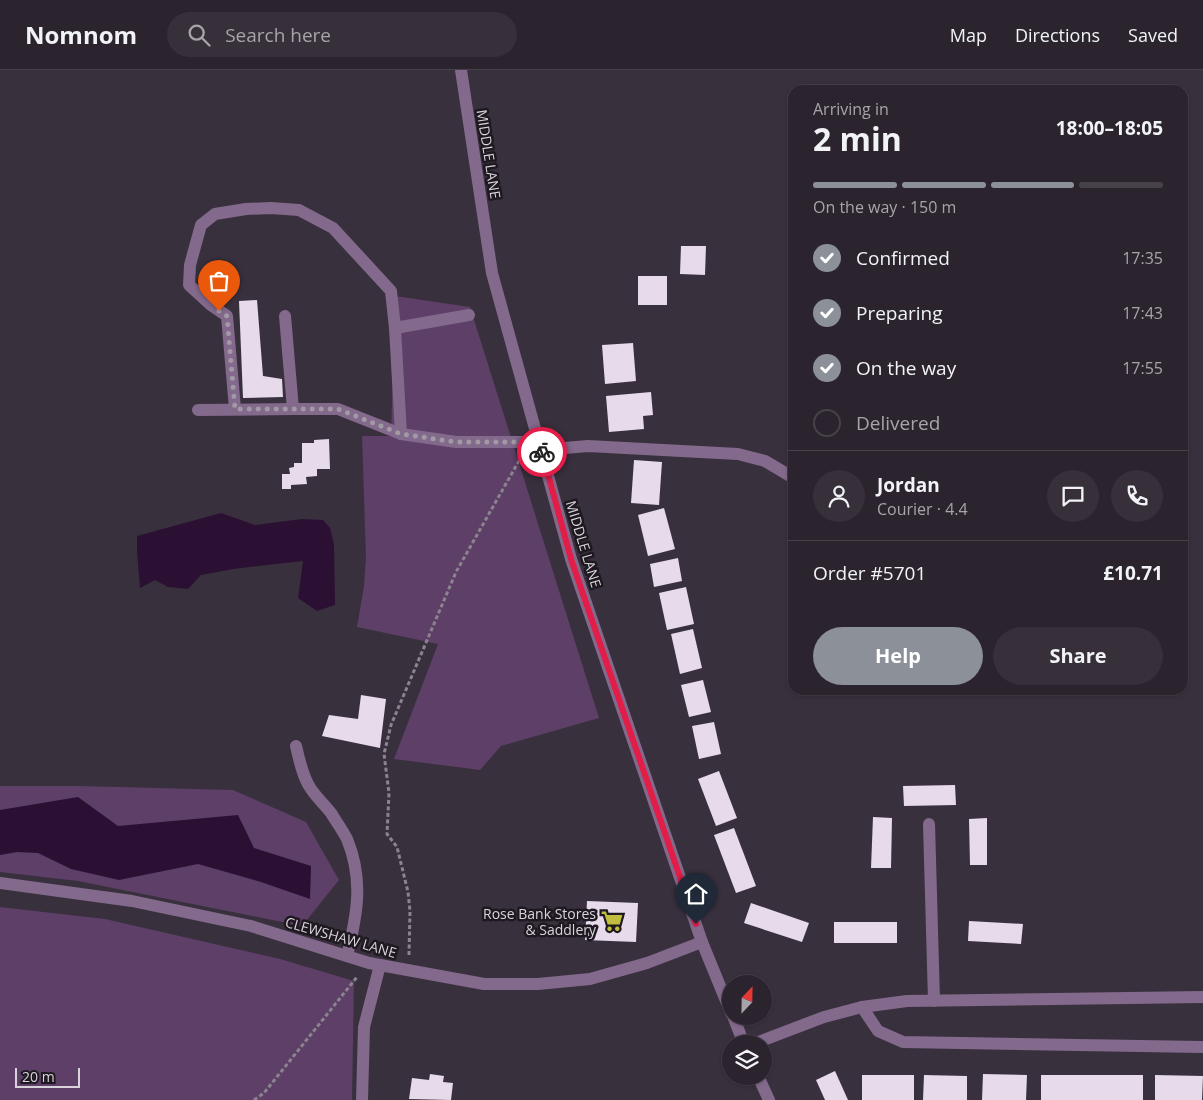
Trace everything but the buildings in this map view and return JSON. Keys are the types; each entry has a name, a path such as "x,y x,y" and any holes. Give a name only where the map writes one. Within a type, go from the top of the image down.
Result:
{"street":[{"name":"MIDDLE LANE","path":"461,70 492,273 571,559 702,942 722,991"},
{"path":"235,409 227,316 211,305 189,285 190,265 201,225 215,214 246,209 299,210 333,228 391,291 401,434"},
{"path":"395,328 469,315"},
{"path":"285,316 293,408"},
{"path":"198,410 338,409 401,434 456,442 588,446 738,454 765,460 788,474"},
{"path":"296,746 299,761 310,788 330,812 346,839 357,871 358,897 347,956"},
{"path":"929,824 934,1000"},
{"name":"CLEWSHAW LANE","path":"0,883 132,901 251,926 375,964 484,984 538,984 590,979 647,963 702,942"},
{"path":"362,1100 364,1027 375,964"},
{"path":"772,1036 824,1016 907,1001 1203,997"},
{"path":"862,1008 878,1031 903,1042 1202,1047"},
{"path":"762,1085 769,1100"}],"path":[{"path":"409,970 410,912 408,892 397,847 387,834 389,793 384,754 391,725 456,572 488,512 524,452 540,446"},
{"path":"254,1100 264,1093 375,964"}],"shaded area":[{"path":"395,296 470,307 599,718 501,746 480,770 394,759 438,644 357,627 364,586 366,557 362,436 391,436"},
{"path":"221,513 255,525 302,519 323,520 330,528 334,544 335,605 317,611 298,598 303,561 233,569 201,575 188,589 168,587 155,580 140,588 137,536"},
{"path":"0,786 233,790 306,822 339,880 302,926 78,881 0,872"},
{"path":"78,797 118,826 238,815 254,848 311,866 310,899 261,882 198,864 119,880 71,869 38,853 17,852 0,855 0,810"},
{"path":"0,907 105,919 280,959 354,981 352,1100 0,1100"}],"way so far":[{"path":"219,311 227,316 235,409 338,409 401,434 456,442 539,442 542,452"}],"place":[{"name":"Rose Bank Stores & Saddlery","path":"612,921"}],"route":[{"path":"542,452 571,559 696,924"}]}
